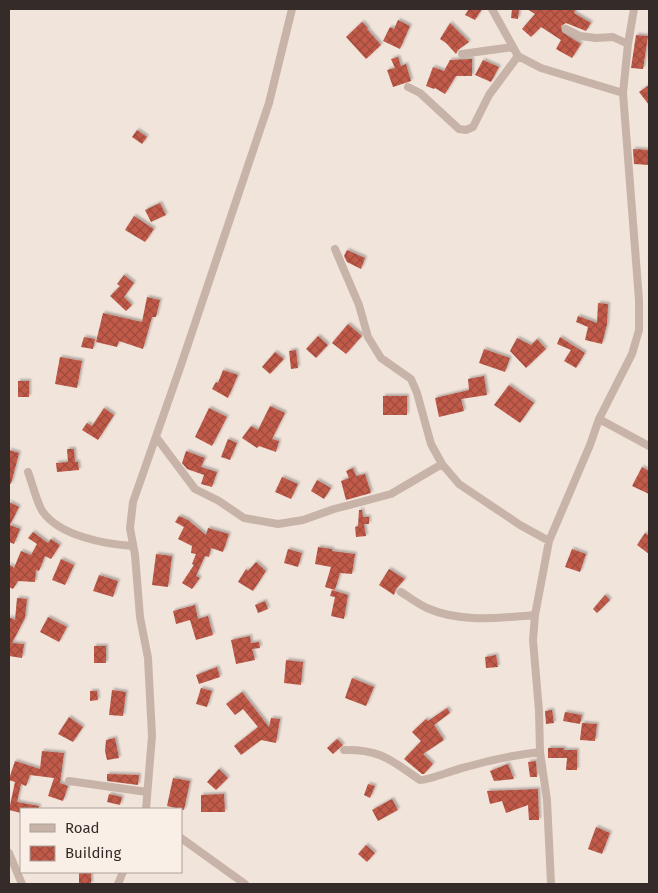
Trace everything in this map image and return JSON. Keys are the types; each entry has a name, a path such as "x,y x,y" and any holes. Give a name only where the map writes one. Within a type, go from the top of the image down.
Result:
{"street":[{"path":"146,808 152,736 148,658 140,617 135,555 130,528 132,502 156,437 269,103 292,9"},
{"path":"492,9 518,56 540,68 623,93"},
{"path":"551,884 547,800 540,752 539,710 533,640 535,615 549,541 590,445 598,419 632,354 639,330 639,300 623,93 634,9"},
{"path":"566,29 580,36 596,38 614,37 628,44"},
{"path":"462,54 513,47"},
{"path":"408,87 420,93 459,129 466,130 473,126 489,95 518,56"},
{"path":"336,249 359,305 368,337 381,358 411,379 418,393 432,444 442,464 459,484 520,525 549,541"},
{"path":"598,419 649,446"},
{"path":"156,437 195,489 219,501 244,518 278,524 303,520 334,509 391,494 442,464"},
{"path":"28,472 41,508 54,523 76,534 100,542 132,546"},
{"path":"401,592 428,608 483,620 535,615"},
{"path":"344,750 360,750 382,754 420,780 426,780 468,766 516,755 540,752"},
{"path":"69,781 148,792"},
{"path":"182,839 245,884"},
{"path":"9,853 22,884"}],"building":[{"path":"469,9 482,9 475,20 465,15"},
{"path":"512,9 519,9 518,19 511,18"},
{"path":"527,9 576,9 574,13 591,23 586,31 566,23 561,26 562,32 581,44 572,58 556,49 561,40 541,27 531,37 522,29 535,14"},
{"path":"398,20 410,26 400,49 383,41 390,27 394,29"},
{"path":"362,22 381,45 366,59 346,37"},
{"path":"450,23 469,42 458,50 456,54 440,39"},
{"path":"636,35 648,36 643,69 631,68"},
{"path":"398,57 401,66 406,64 411,81 393,87 387,70 395,68 391,59"},
{"path":"472,59 472,76 456,76 445,94 435,88 426,86 433,67 444,71 450,60"},
{"path":"483,60 499,67 491,82 475,75"},
{"path":"649,85 649,105 639,92"},
{"path":"137,130 147,137 142,144 132,137"},
{"path":"633,149 649,150 649,165 634,164"},
{"path":"160,203 166,215 151,222 145,210"},
{"path":"134,216 154,229 145,242 125,230"},
{"path":"347,250 365,258 361,269 347,262 344,256"},
{"path":"124,275 134,283 124,297 132,305 126,311 110,296 120,286 117,284"},
{"path":"147,297 160,300 156,317 152,317 143,349 119,341 117,347 96,342 103,313 142,322"},
{"path":"598,303 608,304 607,324 602,344 585,340 588,327 576,322 578,316 597,323"},
{"path":"348,324 362,336 346,354 332,343"},
{"path":"318,336 328,345 316,358 306,349"},
{"path":"84,337 95,339 93,349 81,347"},
{"path":"560,337 585,353 576,368 564,361 571,350 557,344"},
{"path":"517,338 531,345 537,339 546,349 526,368 510,351"},
{"path":"484,349 510,358 505,372 479,363"},
{"path":"296,350 298,368 291,369 289,351"},
{"path":"275,352 284,359 270,374 262,367"},
{"path":"60,357 82,361 77,388 55,384"},
{"path":"223,370 238,375 228,398 212,389 216,382 218,383"},
{"path":"484,376 487,395 461,399 464,411 439,417 435,398 469,390 468,379"},
{"path":"18,381 29,381 29,397 18,397"},
{"path":"509,385 534,403 520,423 494,405"},
{"path":"383,396 407,396 407,415 383,415"},
{"path":"270,406 285,413 272,439 279,441 276,452 259,446 257,448 242,438 251,426 258,430"},
{"path":"104,408 114,415 98,440 82,430 87,423 92,426"},
{"path":"209,408 227,417 212,446 195,437"},
{"path":"228,439 237,443 230,460 221,457"},
{"path":"67,449 74,449 75,462 78,462 79,470 57,472 56,463 68,462"},
{"path":"9,450 19,453 11,484 9,483"},
{"path":"186,451 205,458 201,467 217,472 212,487 201,484 204,475 187,469 182,463"},
{"path":"642,467 649,471 649,494 632,486"},
{"path":"353,468 356,476 365,474 371,493 346,500 341,481 349,478 346,471"},
{"path":"282,477 298,484 291,499 275,492"},
{"path":"317,480 331,488 324,499 311,491"},
{"path":"9,502 19,507 10,525 20,529 14,544 9,542"},
{"path":"359,510 362,510 363,517 369,517 369,524 364,524 366,536 356,537 355,527 358,526"},
{"path":"179,516 188,520 206,535 208,528 229,534 223,552 211,548 209,557 205,556 196,576 200,578 192,589 182,583 194,565 192,564 196,554 191,553 192,546 178,539 184,527 175,522"},
{"path":"33,532 48,543 51,539 60,545 51,559 45,556 39,571 36,570 35,582 18,581 13,589 9,587 9,564 14,568 21,551 31,555 37,544 28,538"},
{"path":"645,533 649,536 649,554 637,545"},
{"path":"318,547 355,554 352,574 340,573 335,590 325,587 331,567 315,564"},
{"path":"288,549 302,553 298,567 284,563"},
{"path":"572,549 586,554 580,572 565,567"},
{"path":"156,554 172,556 168,587 152,585"},
{"path":"61,559 74,565 65,585 52,580"},
{"path":"256,562 266,571 253,591 238,582 246,569 248,571"},
{"path":"389,569 405,579 396,589 394,595 379,585"},
{"path":"99,575 118,581 113,597 93,591"},
{"path":"332,590 348,595 344,619 331,616 335,597 330,596"},
{"path":"605,595 610,600 597,613 593,609"},
{"path":"17,598 27,599 25,618 12,643 24,644 22,658 9,656 9,617 15,620"},
{"path":"265,601 268,609 258,613 255,605"},
{"path":"195,605 198,619 208,616 213,635 196,640 190,620 176,624 173,611"},
{"path":"48,617 67,627 59,642 40,632"},
{"path":"250,636 251,643 259,642 260,648 252,649 255,660 236,664 231,640"},
{"path":"94,646 106,646 106,663 94,663"},
{"path":"496,655 498,667 486,668 485,657"},
{"path":"286,660 303,662 301,685 284,683"},
{"path":"217,667 220,677 199,684 196,675"},
{"path":"352,678 374,687 366,706 345,698"},
{"path":"201,688 212,691 207,707 196,704"},
{"path":"112,690 126,692 123,716 109,715"},
{"path":"90,691 97,691 98,700 90,701"},
{"path":"242,692 269,727 271,718 280,719 276,743 261,740 241,755 234,746 258,727 243,709 235,715 226,704"},
{"path":"447,708 450,713 434,725 444,740 423,754 433,764 422,774 404,759 421,741 412,732 426,719 428,721"},
{"path":"552,710 554,723 546,724 545,711"},
{"path":"565,712 582,715 580,724 563,721"},
{"path":"69,717 83,727 73,742 58,734"},
{"path":"582,723 597,724 595,741 580,740"},
{"path":"115,738 119,758 107,760 105,751 106,740"},
{"path":"337,739 343,745 333,754 327,748"},
{"path":"548,748 577,750 577,770 566,770 567,758 548,758"},
{"path":"42,751 64,753 60,783 68,786 63,801 48,796 54,778 30,775 26,786 21,784 17,802 39,806 39,808 20,808 20,813 9,810 15,782 9,779 15,761 40,769"},
{"path":"536,761 537,777 530,777 528,762"},
{"path":"508,764 514,779 494,781 490,771"},
{"path":"219,769 228,778 216,790 207,782"},
{"path":"107,774 139,775 138,785 107,781"},
{"path":"173,778 190,781 184,810 167,806"},
{"path":"368,784 375,786 370,798 364,795"},
{"path":"538,789 539,820 529,820 528,805 506,813 502,801 490,804 487,791"},
{"path":"109,794 122,797 120,805 107,802"},
{"path":"224,794 225,812 201,812 201,795"},
{"path":"392,799 398,810 378,821 372,810"},
{"path":"596,827 610,833 602,854 588,849"},
{"path":"366,845 375,853 367,862 358,854"},
{"path":"79,873 91,873 91,884 79,884"}]}
